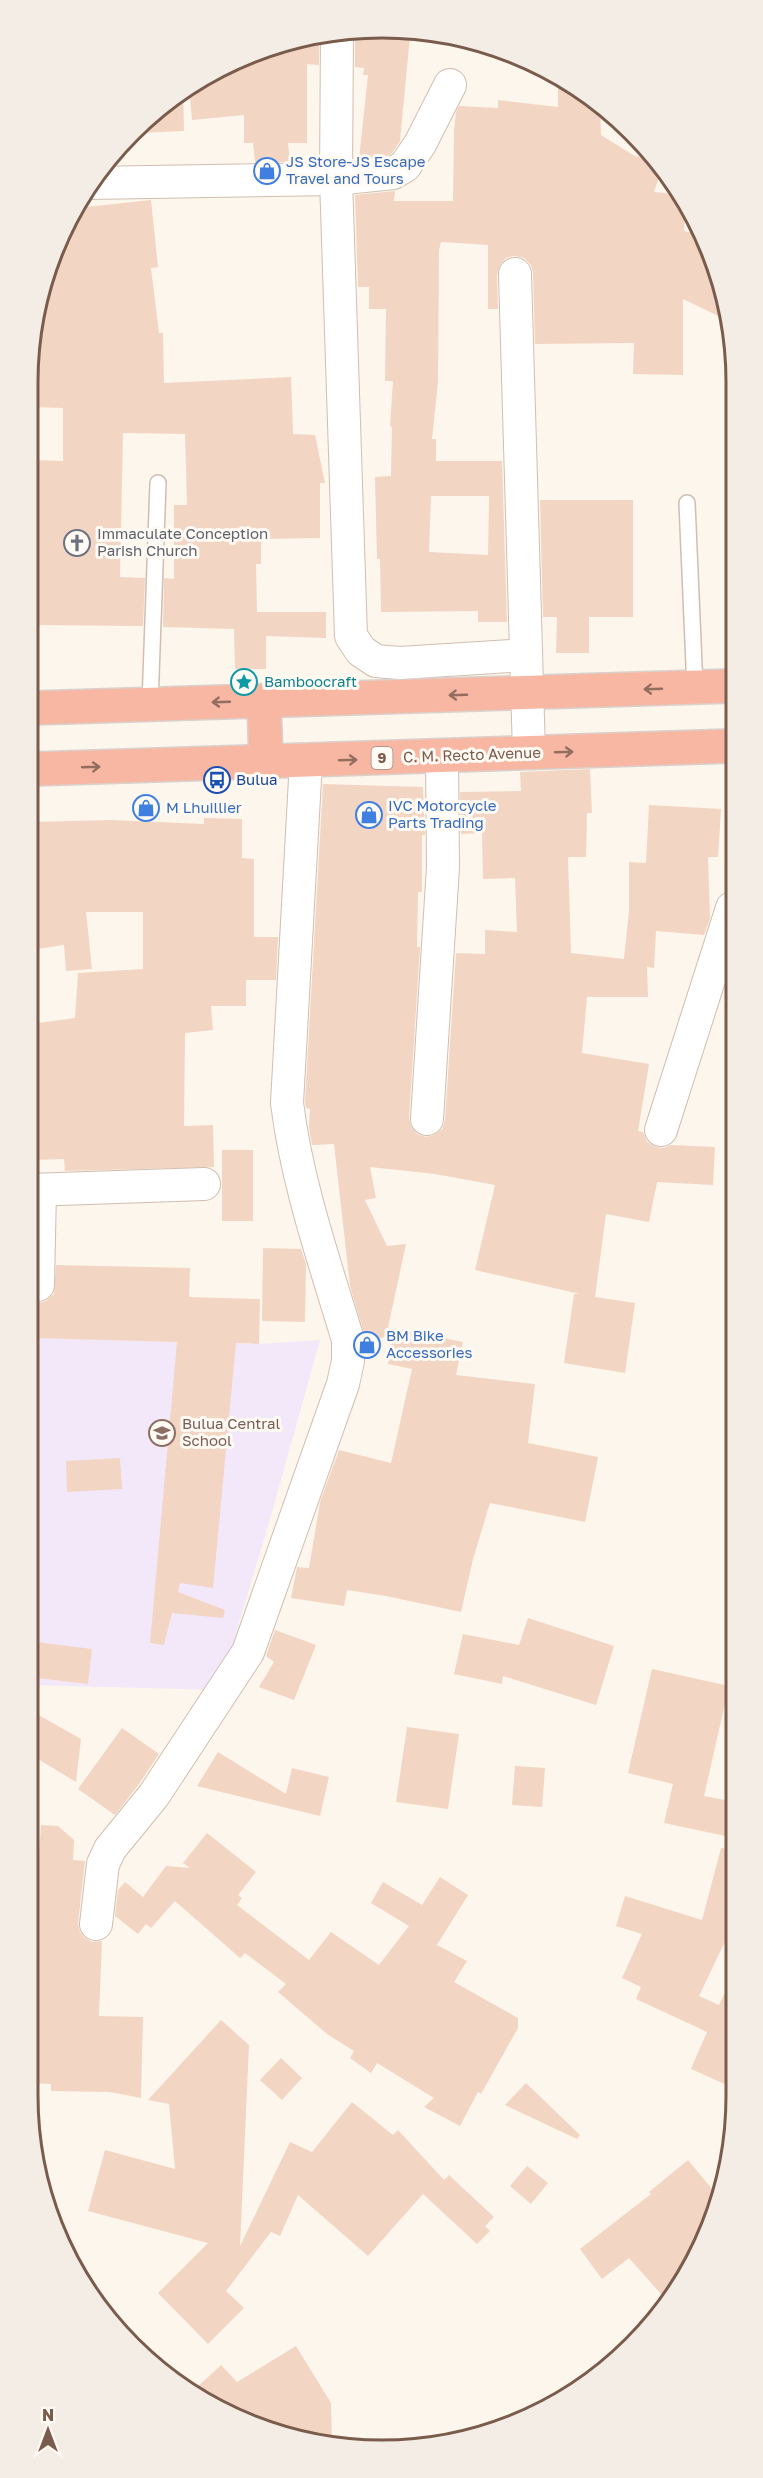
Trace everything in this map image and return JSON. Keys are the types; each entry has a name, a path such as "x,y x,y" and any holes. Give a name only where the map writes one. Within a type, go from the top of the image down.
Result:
{"highway":[{"path":"38,708 726,686"},
{"path":"264,701 266,762"},
{"name":"C. M. Recto Avenue","path":"38,769 726,746"}],"street":[{"path":"337,40 336,179 351,636 361,651 376,661 400,663 525,655"},
{"path":"101,183 336,179 393,173 405,166 420,144 450,85"},
{"path":"515,273 529,753"},
{"path":"427,1119 443,867 442,757"},
{"path":"96,1924 101,1872 110,1849 154,1795 248,1652 343,1384 348,1361 348,1341 310,1214 287,1103 306,761"},
{"path":"661,1130 726,927"},
{"path":"38,1190 204,1184"}],"lane":[{"path":"150,704 158,483"},
{"path":"687,503 695,688"}],"shaded area":[{"name":"Bulua Central School","path":"38,1338 259,1344 320,1340 219,1690 38,1685"}],"building":[{"path":"355,38 410,39 400,141 392,153 387,156 359,159 368,75 363,75 364,68 355,67"},
{"path":"319,43 319,65 307,64 307,143 288,143 290,162 255,162 253,143 244,143 244,115 192,120 190,95 250,64 292,49"},
{"path":"558,86 600,117 601,135 633,155 643,158 659,178 654,192 670,193 685,220 684,231 692,233 699,250 714,292 719,316 683,299 683,375 633,374 634,343 535,344 533,273 531,265 524,258 514,256 506,258 500,265 497,275 498,309 488,309 488,245 441,242 439,250 438,382 432,439 436,439 436,461 502,461 507,622 478,622 478,611 381,612 375,477 391,476 392,427 390,426 393,381 385,381 386,309 369,309 369,287 358,287 355,195 395,191 394,201 453,201 456,112 459,106 498,108 498,100 558,107","holes":["431,496 489,496 488,555 429,552"]},
{"path":"183,100 184,131 144,133"},
{"path":"151,200 158,267 151,268 159,333 163,333 164,383 291,377 293,434 315,435 325,483 320,483 320,538 261,539 261,564 256,564 257,612 326,612 326,638 266,636 266,669 235,669 234,629 163,627 164,578 174,579 174,505 187,505 185,434 123,433 120,577 145,578 143,626 38,625 38,460 63,461 63,408 38,407 40,337 49,292 56,271 73,229 85,207"},
{"path":"540,500 633,500 633,617 589,617 589,653 556,653 557,617 543,617"},
{"path":"590,769 592,813 587,813 586,857 568,857 571,953 624,959 629,910 629,862 646,863 649,805 721,809 718,857 708,857 710,919 704,935 656,931 654,968 647,967 648,997 587,997 582,1053 649,1064 638,1131 643,1132 647,1142 656,1147 664,1148 670,1145 715,1147 713,1185 657,1182 649,1222 606,1214 595,1297 635,1303 625,1373 564,1363 574,1294 580,1294 475,1270 495,1185 435,1174 370,1167 376,1198 365,1200 387,1246 406,1244 386,1337 366,1340 350,1286 334,1144 312,1145 309,1127 310,1109 306,1108 305,1102 323,784 423,787 425,835 422,835 422,892 418,892 417,947 420,947 409,1118 417,1134 426,1137 442,1129 445,1120 456,953 485,954 485,930 517,932 515,878 483,879 482,833 461,834 460,792 521,791 520,772"},
{"path":"204,818 242,819 242,858 254,859 254,937 278,937 276,980 246,980 246,1006 211,1006 213,1030 185,1033 184,1126 213,1125 214,1167 65,1171 64,1159 38,1160 38,1023 75,1018 78,973 143,969 143,912 86,912 92,969 66,971 64,945 38,949 38,822 111,820 204,824"},
{"path":"222,1150 253,1150 253,1221 222,1221"},
{"path":"263,1248 301,1249 306,1264 305,1322 262,1321"},
{"path":"56,1265 190,1268 189,1297 260,1299 259,1344 236,1343 213,1588 180,1583 178,1592 225,1610 223,1618 172,1613 164,1645 150,1643 177,1342 38,1338 38,1303 46,1301 54,1294"},
{"path":"394,1328 463,1342 456,1375 535,1384 528,1443 598,1457 585,1522 490,1503 473,1559 461,1612 347,1590 344,1606 291,1598 297,1567 309,1568 320,1502 339,1450 391,1463 412,1369 388,1364"},
{"path":"120,1458 122,1489 67,1492 66,1461"},
{"path":"528,1618 614,1646 596,1705 503,1676 502,1684 454,1674 463,1634 519,1645"},
{"path":"275,1630 316,1645 294,1700 259,1687 274,1662 266,1656"},
{"path":"38,1642 92,1649 88,1684 38,1678"},
{"path":"652,1669 726,1685 726,1699 704,1796 726,1800 726,1836 664,1823 673,1784 628,1773"},
{"path":"38,1715 81,1739 76,1782 38,1759"},
{"path":"407,1727 459,1734 448,1809 396,1802"},
{"path":"122,1728 159,1754 115,1815 78,1789"},
{"path":"218,1752 286,1794 292,1768 329,1777 320,1816 197,1786"},
{"path":"515,1766 545,1768 542,1807 512,1805"},
{"path":"41,1825 58,1826 74,1840 73,1860 85,1861 78,1923 80,1932 85,1938 93,1942 102,1941 99,2016 143,2017 141,2098 110,2092 51,2091 51,2084 38,2083"},
{"path":"207,1833 256,1872 238,1895 242,1898 237,1905 309,1960 331,1932 379,1965 409,1926 371,1903 383,1882 422,1905 440,1877 468,1895 437,1945 467,1961 454,1982 518,2018 518,2028 481,2094 478,2092 460,2126 424,2107 434,2098 377,2063 371,2073 350,2058 354,2051 327,2034 278,1992 286,1984 245,1953 240,1958 175,1901 151,1928 146,1924 138,1934 115,1916 118,1890 125,1882 143,1897 166,1866 190,1868 183,1863"},
{"path":"721,1848 726,1849 726,1939 699,1996 719,2005 726,1990 726,2085 691,2069 707,2032 636,1999 641,1987 622,1978 642,1934 616,1926 625,1896 702,1920"},
{"path":"221,2020 249,2045 240,2246 290,2142 312,2152 352,2102 393,2135 398,2130 444,2180 449,2175 494,2217 485,2226 490,2231 477,2244 423,2194 368,2256 298,2195 280,2236 271,2232 226,2291 244,2308 208,2344 158,2293 208,2243 88,2211 105,2150 175,2169 169,2104 148,2100"},
{"path":"281,2058 302,2078 282,2100 260,2080"},
{"path":"526,2083 580,2135 577,2139 505,2105"},
{"path":"688,2160 713,2190 690,2249 662,2295 629,2258 602,2279 580,2249 651,2194 649,2192"},
{"path":"527,2166 548,2183 531,2204 510,2186"},
{"path":"296,2346 331,2403 332,2437 271,2422 229,2405 197,2387 221,2365 237,2382"}],"place":[{"name":"JS Store-JS Escape Travel and Tours","path":"267,171"},
{"name":"Immaculate Conception Parish Church","path":"77,543"},
{"name":"Bamboocraft","path":"244,682"},
{"name":"Bulua","path":"217,780"},
{"name":"M Lhuillier","path":"146,808"},
{"name":"IVC Motorcycle Parts Trading","path":"369,815"},
{"name":"BM Bike Accessories","path":"367,1345"},
{"name":"Bulua Central School","path":"162,1433"}]}
